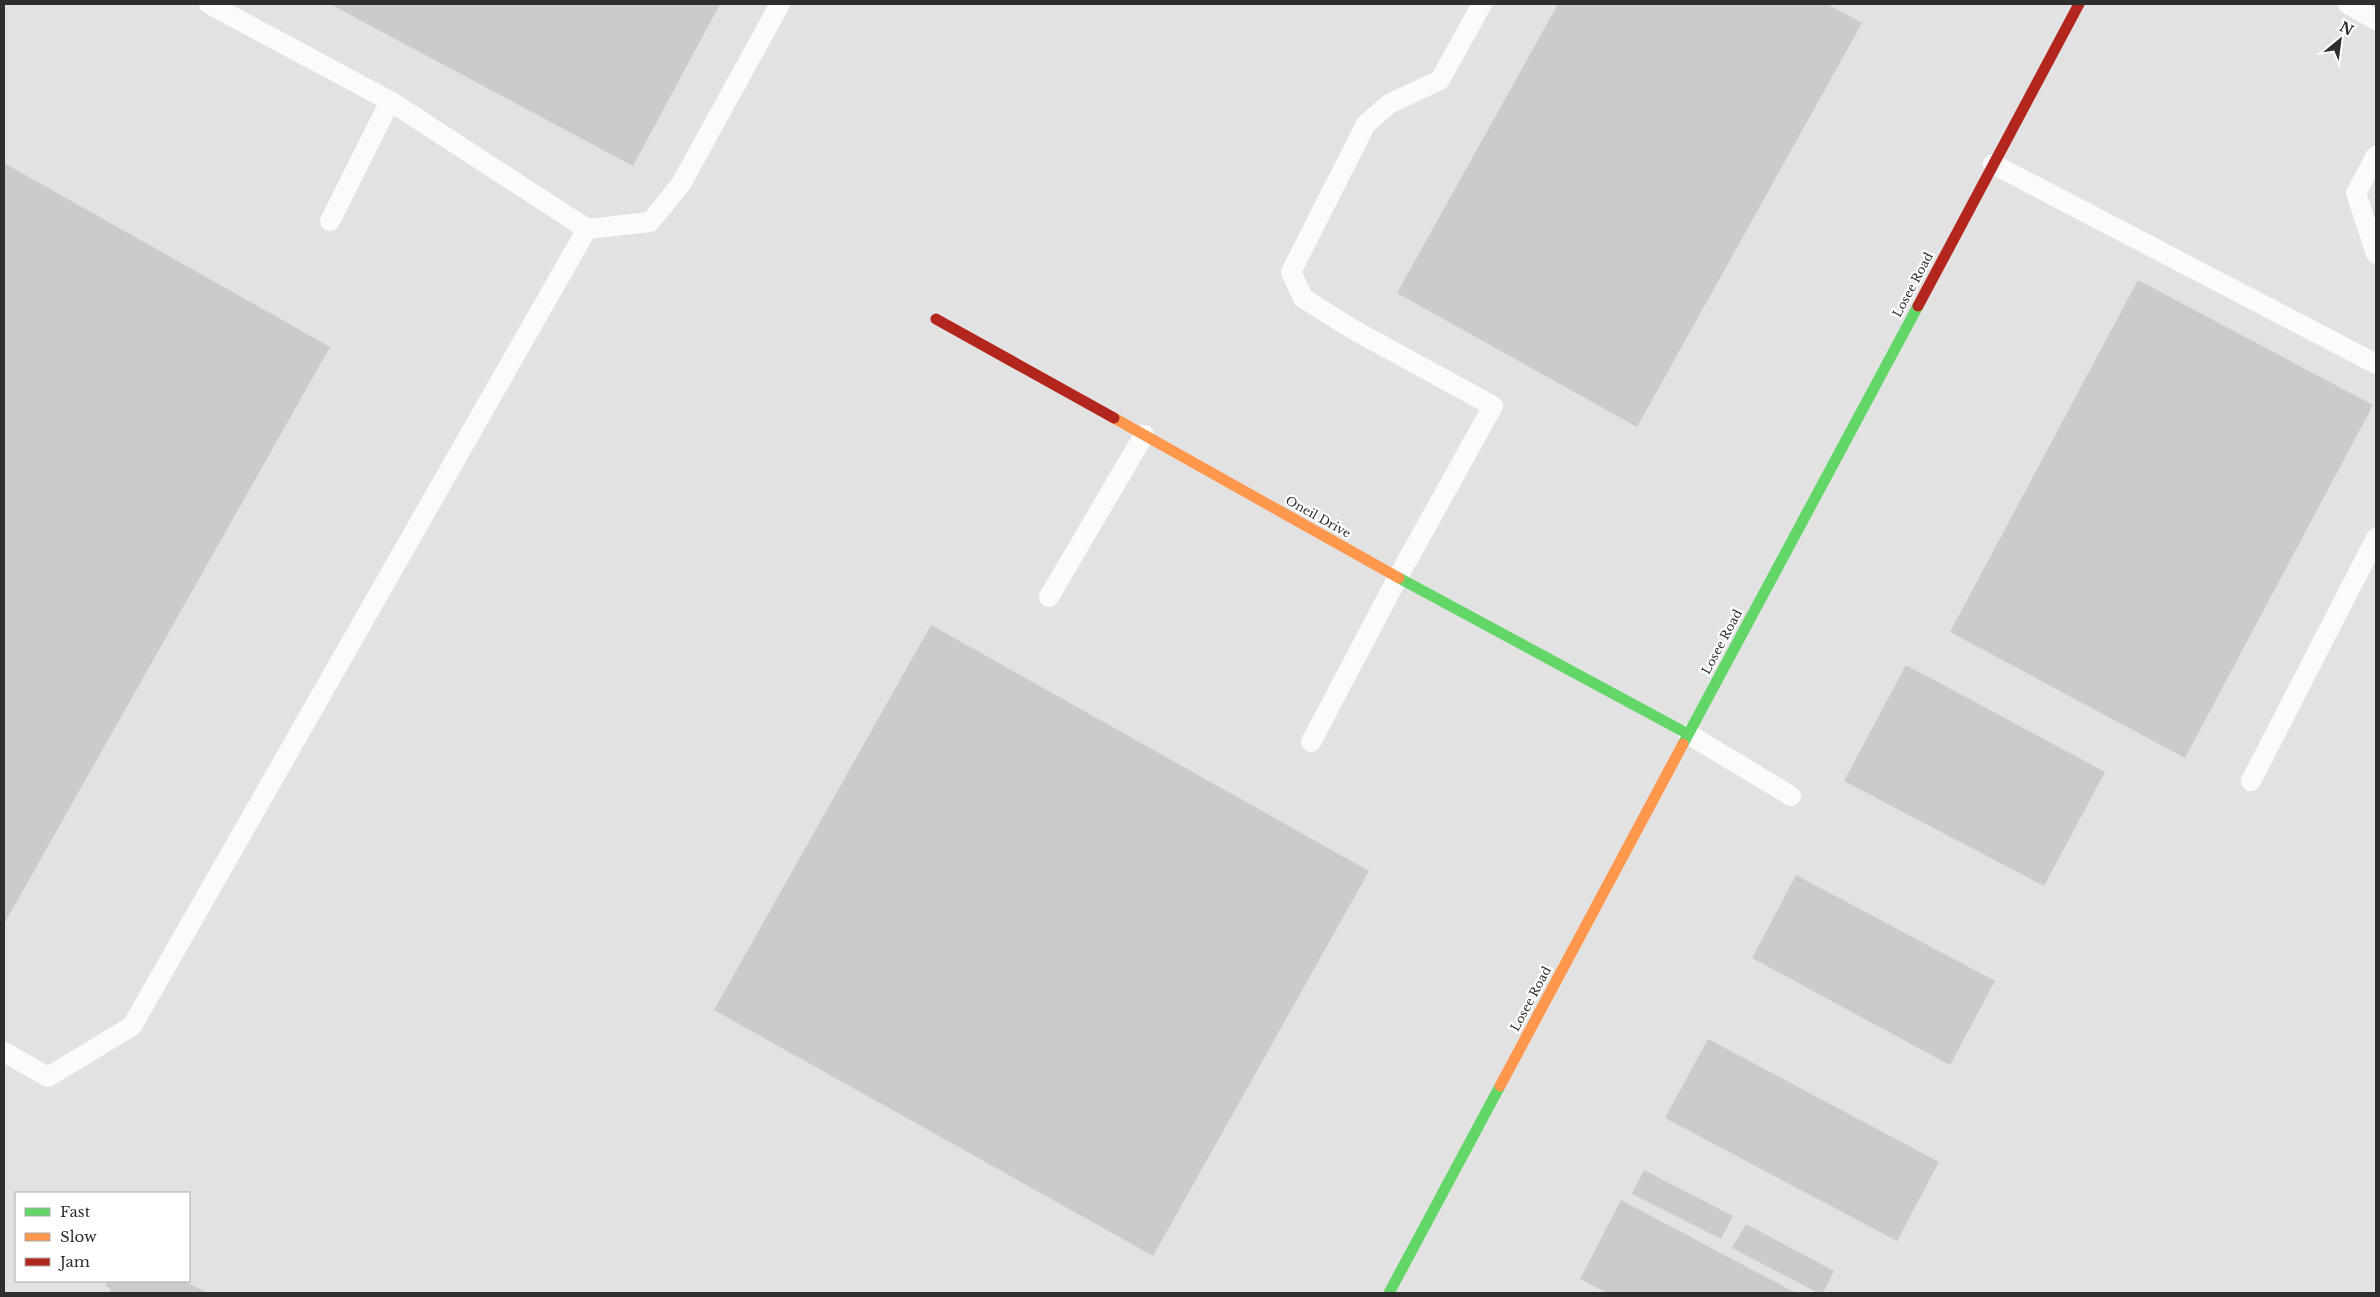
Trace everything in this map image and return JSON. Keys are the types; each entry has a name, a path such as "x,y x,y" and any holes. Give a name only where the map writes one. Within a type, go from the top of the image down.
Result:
{"main road":[{"name":"Losee Road","path":"1389,1293 2079,4"},
{"name":"Oneil Drive","path":"936,318 1398,577 1688,734"}],"lane":[{"path":"209,4 390,101 587,229 650,222 681,184 780,4"},
{"path":"1311,742 1398,577 1493,406 1354,330 1302,298 1290,272 1366,124 1389,104 1440,80 1482,4"},
{"path":"2348,4 2376,20"},
{"path":"330,221 390,101"},
{"path":"2376,156 2356,193 2376,254"},
{"path":"1993,164 2376,364"},
{"path":"4,1052 48,1077 132,1026 587,229"},
{"path":"1049,597 1144,435"},
{"path":"2251,781 2376,538"},
{"path":"1688,734 1792,796"}],"building":[{"path":"330,4 720,4 633,166"},
{"path":"1558,4 1827,4 1862,23 1637,427 1397,293"},
{"path":"4,163 330,347 4,924"},
{"path":"2138,280 2373,405 2185,758 1950,632"},
{"path":"931,625 1369,871 1153,1256 714,1010"},
{"path":"1906,665 2105,772 2044,886 1844,781"},
{"path":"1796,875 1995,981 1950,1065 1752,958"},
{"path":"1708,1039 1939,1162 1897,1241 1665,1118"},
{"path":"1644,1170 1733,1216 1721,1239 1632,1194"},
{"path":"1621,1200 1796,1293 1607,1293 1580,1279"},
{"path":"1746,1224 1834,1271 1823,1293 1818,1293 1732,1248"},
{"path":"107,1282 186,1282 208,1293 109,1293 111,1289 105,1286"}],"traffic: fast":[{"path":"1683,744 1918,306"},
{"path":"1399,578 1688,734"},
{"path":"1389,1293 1500,1086"}],"traffic: slow":[{"path":"1114,418 1399,578"},
{"path":"1500,1086 1683,744"}],"traffic: jam":[{"path":"1918,306 2079,4"},
{"path":"936,319 1114,418"}]}
